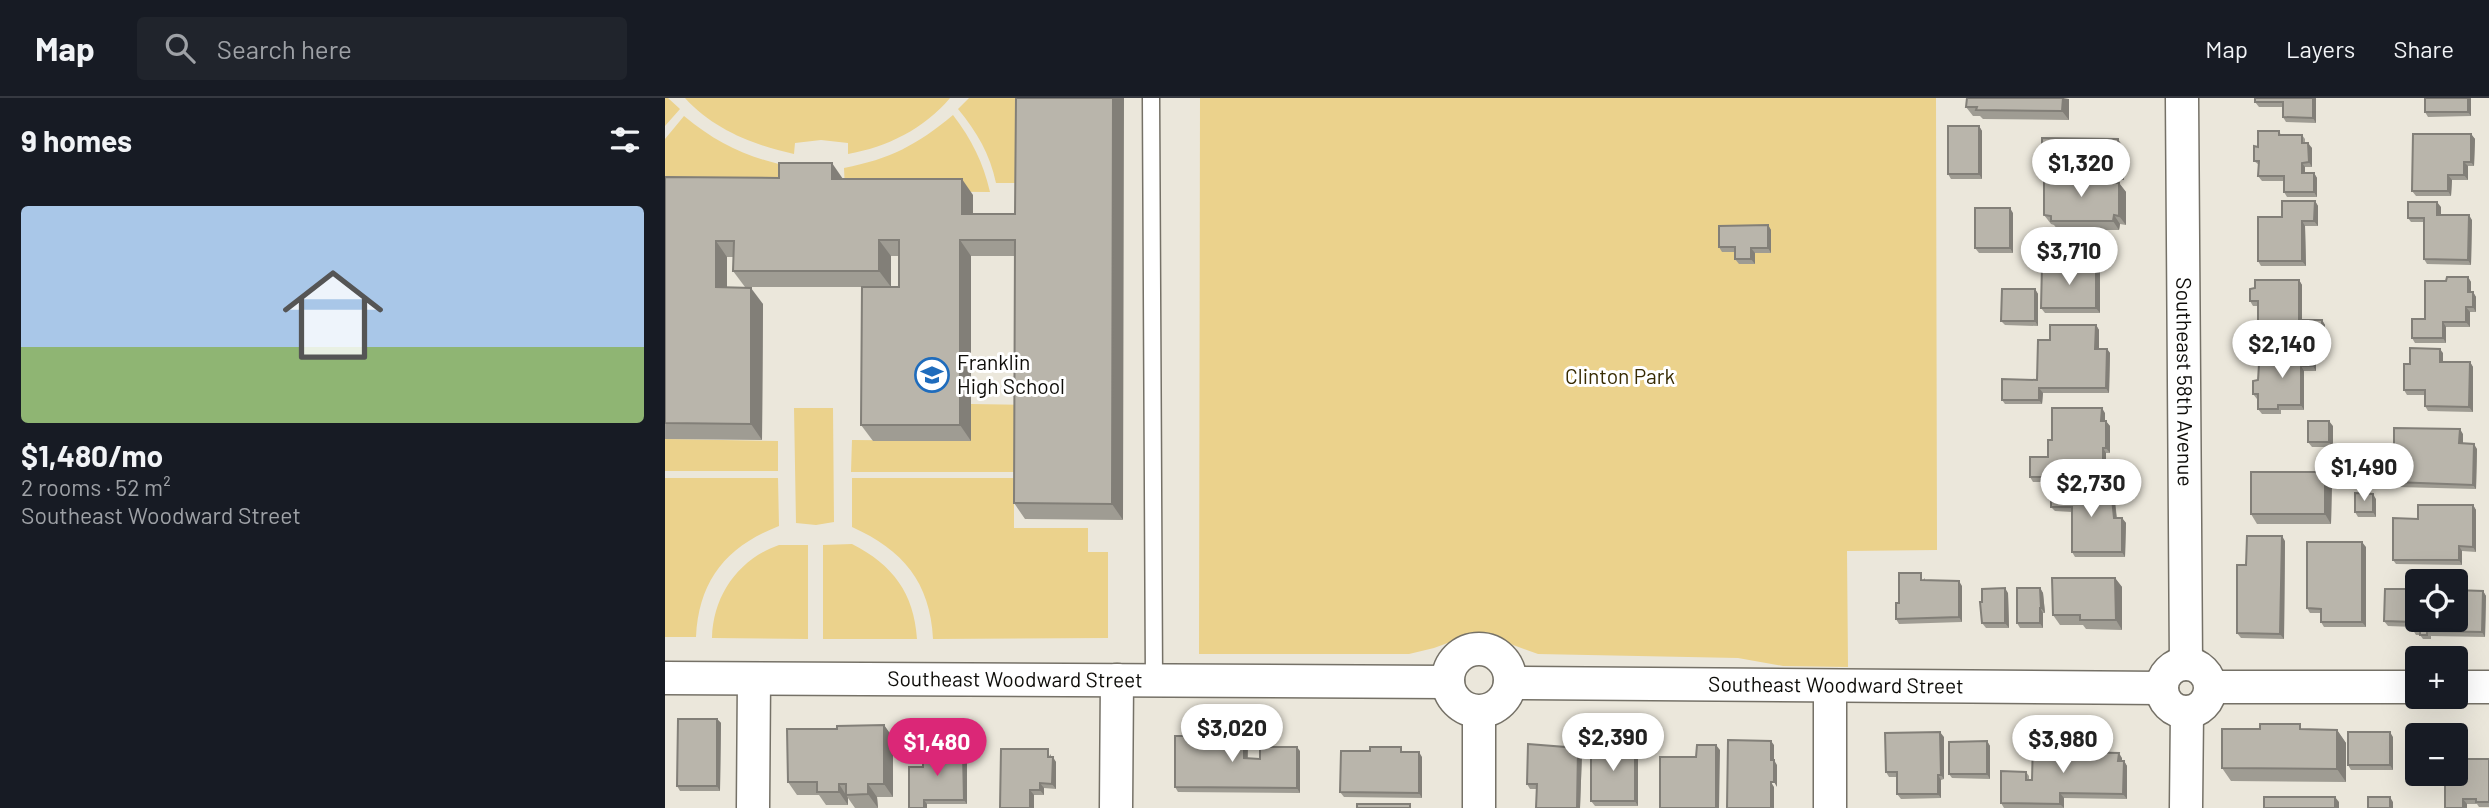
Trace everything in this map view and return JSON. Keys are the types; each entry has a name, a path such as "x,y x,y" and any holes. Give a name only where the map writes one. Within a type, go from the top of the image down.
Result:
{"street":[{"name":"Southeast 58th Avenue","path":"2182,98 2186,664"},
{"path":"1483,649 1494,653 1503,661 1509,671 1510,683 1503,701 1494,708 1479,712 1471,711 1457,703 1448,682 1451,667 1458,658 1471,650 1483,649"},
{"path":"2186,664 2203,670 2211,687 2209,698 2204,705 2187,712 2175,710 2168,704 2162,688 2169,671 2186,664"},
{"name":"Southeast Woodward Street","path":"665,678 1448,682"},
{"path":"753,808 754,678"},
{"path":"1116,808 1117,680"},
{"name":"Southeast Woodward Street","path":"1510,683 2162,688"},
{"path":"1830,687 1830,808"},
{"path":"2211,687 2405,687"},
{"path":"2468,687 2489,687"},
{"path":"1479,712 1479,808"},
{"path":"2186,808 2187,712"}],"lane":[{"path":"1151,98 1154,680"}],"green space":[{"path":"665,98 680,109 665,126"},
{"path":"685,98 950,98 929,119 904,135 877,147 848,154 848,143 821,140 795,143 794,154 735,135 709,119"},
{"path":"969,98 1016,98 1018,183 996,183 982,144 958,109"},
{"name":"Clinton Park","path":"1200,98 1936,98 1937,550 1847,551 1848,667 1783,666 1738,658 1538,654 1494,638 1472,634 1409,654 1199,654"},
{"path":"953,115 976,152 990,192 845,191 844,168 902,149 927,135"},
{"path":"684,116 736,150 795,168 794,179 665,193 665,139"},
{"path":"971,404 1026,405 1026,472 851,472 852,440 970,441"},
{"path":"794,408 833,408 834,522 816,525 796,523"},
{"path":"665,439 778,441 778,471 665,471"},
{"path":"665,478 778,478 779,526 744,544 719,568 703,599 696,637 665,637"},
{"path":"852,478 1014,478 1014,528 1088,528 1088,552 1108,552 1108,638 933,639 926,601 911,570 886,546 852,527"},
{"path":"852,544 879,561 899,582 911,608 917,639 823,639 823,545"},
{"path":"779,545 808,545 808,639 712,638 717,607 731,581 752,559"}],"building":[{"path":"1016,98 1113,98 1112,504 1014,503 1015,240 960,240 960,425 861,425 862,287 899,287 899,240 879,240 879,271 733,271 734,241 716,241 716,287 751,288 751,424 665,423 665,177 779,178 779,163 832,163 832,179 962,179 962,214 1015,214"},
{"path":"1967,98 2063,98 2062,111 1976,110 1977,107 1966,107"},
{"path":"2255,98 2313,98 2313,118 2283,117 2283,102 2255,102"},
{"path":"2425,98 2468,98 2468,112 2425,112"},
{"path":"1948,126 1979,126 1979,174 1948,174"},
{"path":"2258,131 2302,135 2302,143 2308,143 2309,162 2302,163 2302,173 2314,173 2314,192 2284,192 2284,176 2258,176 2259,161 2254,161 2254,146 2258,147"},
{"path":"2413,134 2471,134 2471,162 2464,162 2464,175 2448,175 2448,191 2412,191"},
{"path":"2042,138 2118,139 2118,171 2042,170"},
{"path":"2051,177 2112,178 2112,183 2119,183 2119,216 2114,215 2113,221 2051,221 2051,216 2044,215 2044,182 2051,182"},
{"path":"2282,201 2315,201 2314,221 2302,221 2302,261 2258,261 2258,217 2282,217"},
{"path":"2408,202 2437,202 2437,215 2469,215 2468,260 2424,259 2424,218 2408,218"},
{"path":"1975,208 2010,208 2010,248 1975,248"},
{"path":"1768,225 1768,248 1751,248 1751,259 1735,259 1735,247 1719,247 1719,226"},
{"path":"2042,265 2096,265 2096,308 2041,308"},
{"path":"2447,277 2468,277 2468,292 2473,292 2473,307 2466,307 2466,322 2443,322 2443,338 2412,338 2412,319 2425,319 2425,281 2446,281"},
{"path":"2255,280 2299,280 2299,320 2322,320 2322,338 2283,338 2283,322 2258,322 2258,301 2250,301 2250,289 2255,288"},
{"path":"2002,289 2035,289 2035,321 2001,321"},
{"path":"2050,325 2096,325 2095,349 2107,349 2106,388 2039,388 2039,400 2002,400 2002,379 2037,380 2038,340 2050,340"},
{"path":"2283,348 2313,349 2313,366 2301,366 2301,405 2278,405 2278,409 2258,409 2258,394 2253,394 2253,381 2258,380 2259,364 2283,365"},
{"path":"2410,348 2440,349 2440,362 2470,362 2469,407 2425,406 2425,390 2404,390 2404,364 2410,364"},
{"path":"2052,408 2102,408 2101,421 2106,421 2103,463 2074,463 2074,460 2066,460 2066,477 2030,477 2030,457 2048,457 2048,440 2052,440"},
{"path":"2308,421 2329,421 2329,442 2308,442"},
{"path":"2394,428 2460,429 2459,443 2474,444 2473,485 2394,482"},
{"path":"2251,472 2325,472 2325,514 2251,514"},
{"path":"2111,488 2114,518 2122,518 2122,552 2072,552 2072,507 2051,507 2051,490"},
{"path":"2355,493 2373,494 2373,512 2355,512"},
{"path":"2418,505 2473,505 2473,547 2459,546 2459,560 2393,560 2393,518 2418,519"},
{"path":"2247,536 2282,536 2280,634 2237,633 2237,565 2246,565"},
{"path":"2307,542 2362,542 2362,622 2321,622 2321,609 2307,608"},
{"path":"1899,573 1921,573 1921,580 1959,581 1959,617 1896,619"},
{"path":"2052,578 2115,578 2116,620 2080,620 2080,615 2053,615"},
{"path":"2005,588 2005,623 1982,623 1982,589"},
{"path":"2017,588 2040,588 2040,623 2017,623"},
{"path":"2385,589 2405,589 2405,622 2384,621"},
{"path":"2468,590 2483,591 2482,632 2468,632"},
{"path":"678,719 717,719 717,786 677,786"},
{"path":"2260,724 2300,724 2300,729 2337,730 2337,769 2222,768 2222,729 2260,729"},
{"path":"884,725 884,784 868,784 868,794 846,795 846,784 839,784 839,792 817,792 817,782 788,782 787,729"},
{"path":"1940,732 1941,775 1938,775 1938,794 1897,794 1897,772 1886,772 1885,733"},
{"path":"2348,732 2390,732 2390,765 2348,765"},
{"path":"1175,736 1244,736 1244,758 1260,759 1260,747 1297,747 1297,788 1175,787"},
{"path":"1728,740 1771,741 1774,782 1771,782 1771,808 1727,808"},
{"path":"2033,740 2073,740 2073,752 2119,753 2118,761 2124,761 2123,794 2060,793 2060,804 2001,803 2001,771 2026,772 2026,780 2032,780"},
{"path":"1987,741 1987,774 1949,774 1949,742"},
{"path":"1528,744 1578,748 1577,808 1536,808 1537,784 1527,784"},
{"path":"1591,745 1635,746 1635,801 1591,801"},
{"path":"1697,745 1716,745 1716,808 1660,808 1660,757 1696,757"},
{"path":"1370,747 1401,747 1401,752 1419,752 1419,793 1340,792 1341,751 1370,751"},
{"path":"928,748 956,748 955,753 963,753 964,800 924,800 924,808 909,808 909,767 923,767 923,760 928,759"},
{"path":"1001,749 1048,749 1048,757 1053,757 1052,784 1040,783 1040,790 1030,790 1030,808 1000,808"},
{"path":"2468,759 2489,759 2489,802 2463,799 2463,808 2445,808 2445,786 2468,786"},
{"path":"2264,797 2335,797 2335,808 2264,808"},
{"path":"2368,797 2390,797 2390,808 2368,808"},
{"path":"1357,804 1410,804 1410,808 1357,808"}],"place":[{"name":"Franklin High School","path":"932,375"}]}
